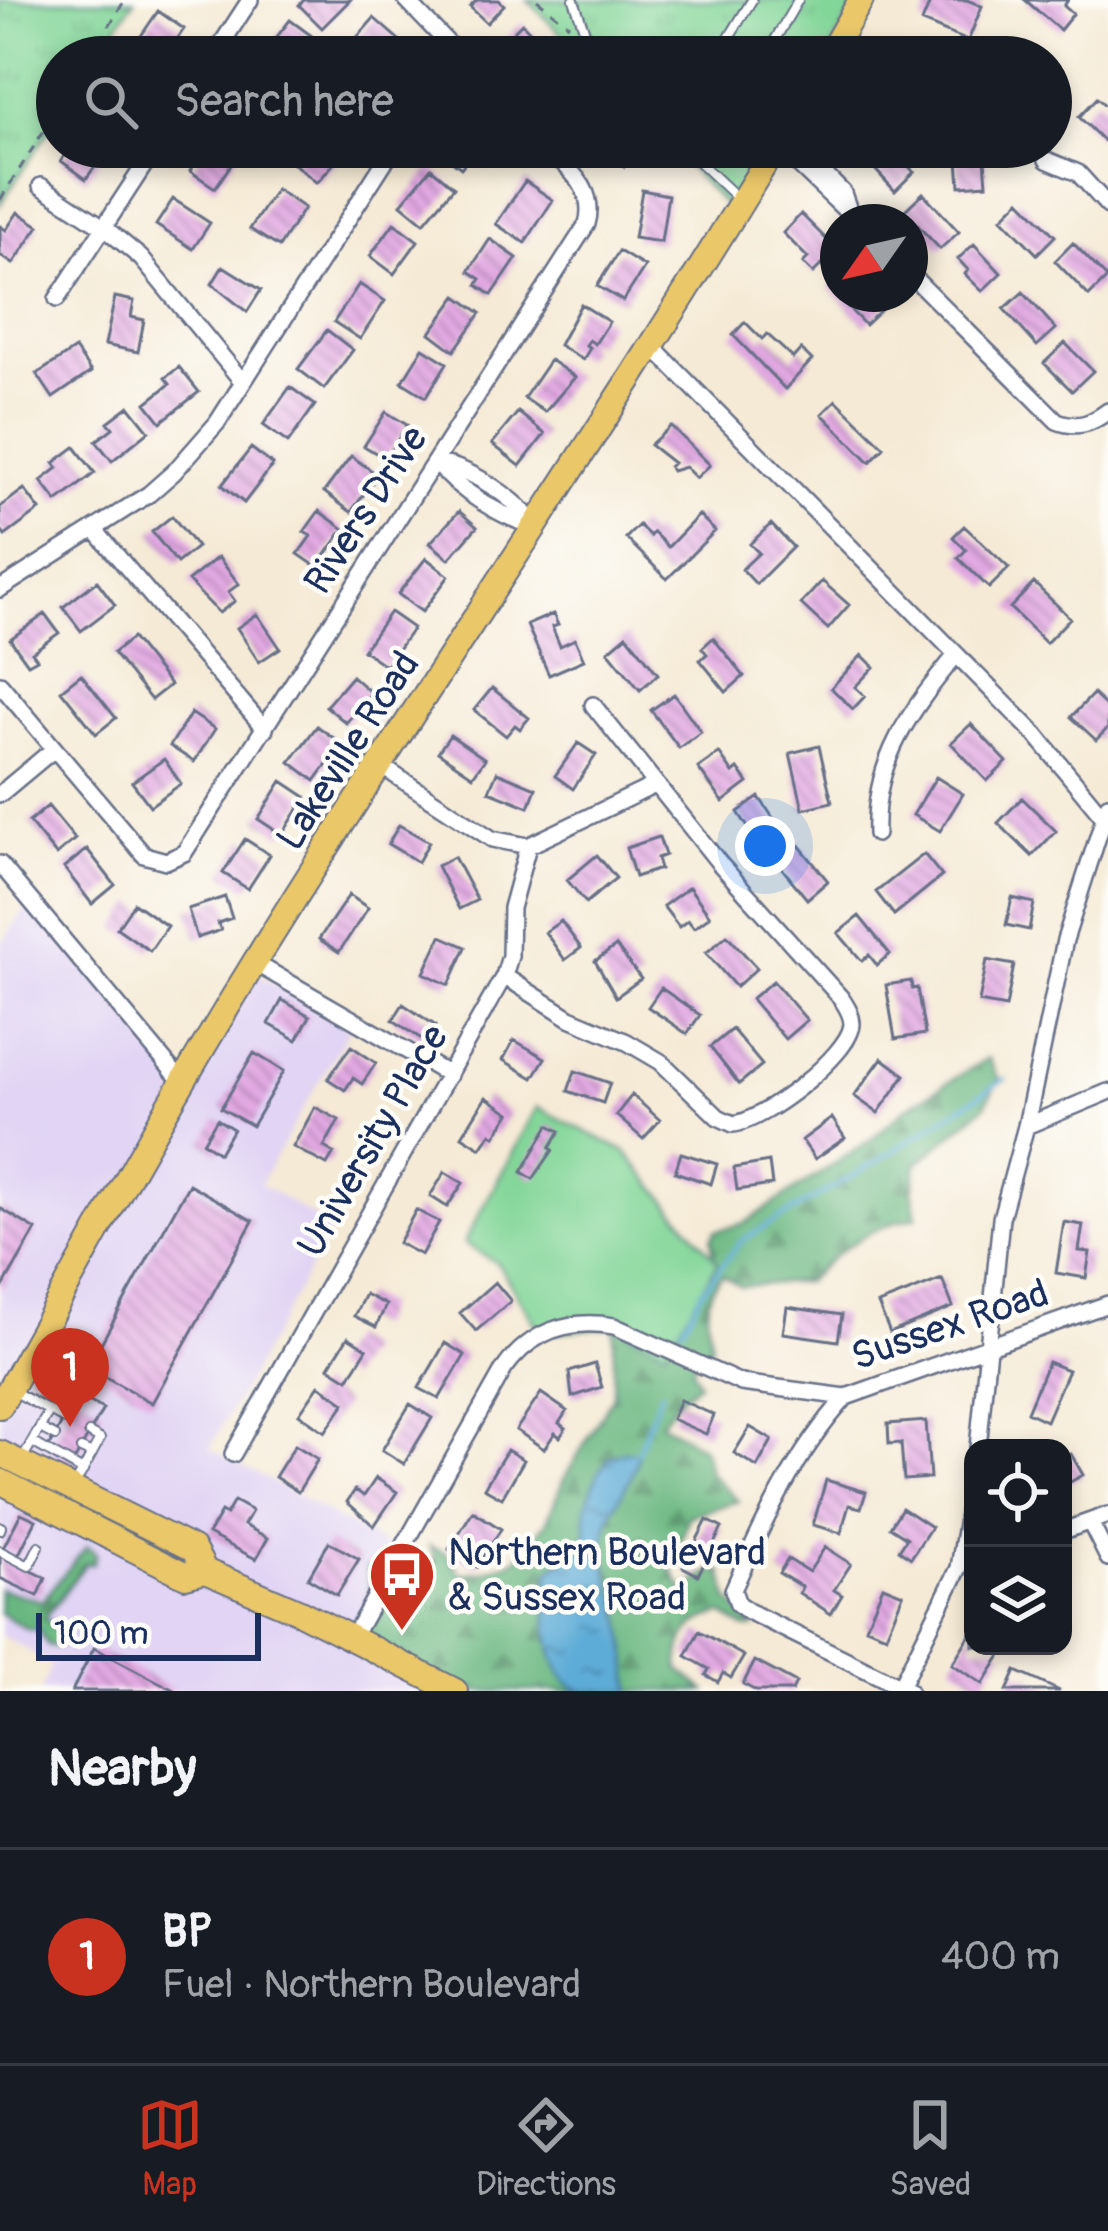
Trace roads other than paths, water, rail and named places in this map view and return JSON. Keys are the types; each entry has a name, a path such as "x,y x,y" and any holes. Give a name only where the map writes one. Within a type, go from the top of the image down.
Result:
{"main road":[{"path":"840,36 861,0"},
{"name":"Lakeville Road","path":"5,1397 182,1082 255,963 763,168"},
{"path":"17,1453 77,1480 193,1550 205,1571 298,1611 455,1691"},
{"path":"0,1481 186,1576 205,1571"}],"street":[{"path":"227,36 250,0"},
{"path":"406,0 438,36"},
{"path":"57,298 143,168"},
{"path":"0,589 149,494 174,472 217,423 380,168"},
{"name":"Rivers Drive","path":"54,749 138,850 152,860 166,861 184,853 587,224 588,194 567,168"},
{"path":"801,168 839,204"},
{"path":"819,168 848,204"},
{"path":"1068,168 1078,172 1108,206"},
{"path":"41,186 141,258 242,380"},
{"path":"928,292 1057,421 1070,426 1091,423 1108,411"},
{"path":"653,347 1036,735 1106,814 1045,1021 1026,1126 1001,1218 979,1439"},
{"path":"437,463 448,477 483,500 518,522 537,527"},
{"path":"94,529 265,729"},
{"path":"876,834 878,786 894,741 911,710 956,656"},
{"path":"0,684 54,749 0,794"},
{"path":"503,976 569,1018 661,1062 718,1117 733,1124 751,1120 781,1101 845,1040 852,1020 841,998 720,864 593,705"},
{"path":"381,766 492,839 528,847 656,784"},
{"name":"University Place","path":"233,1454 503,976 510,956 511,908 528,847"},
{"path":"0,864 182,1082"},
{"path":"255,963 449,1075"},
{"path":"1026,1126 1108,1092"},
{"name":"Sussex Road","path":"351,1640 504,1369 530,1342 553,1329 594,1323 614,1326 741,1383 846,1396 1108,1304"},
{"path":"846,1396 821,1424 770,1505 733,1590 738,1604 899,1689 964,1570"},
{"path":"1072,1529 1108,1515"},
{"path":"1090,1522 1108,1558"}],"lane":[{"path":"574,0 588,36"},
{"path":"730,36 752,0"},
{"path":"777,36 798,0"},
{"path":"702,168 743,201"},
{"path":"5,1397 64,1419"},
{"path":"17,1453 49,1411"},
{"path":"40,1428 55,1436"},
{"path":"77,1480 100,1439 89,1433"},
{"path":"81,1449 92,1454"},
{"path":"0,1551 29,1566 38,1546"}],"water":[{"path":"625,1451 638,1453 636,1465 610,1516 605,1550 623,1624 632,1691 584,1691 561,1673 554,1657 547,1601 550,1570 564,1559 574,1560 586,1545 586,1506 598,1473 610,1457"}],"waterway":[{"path":"682,1328 702,1291 741,1241 1005,1079"},
{"path":"637,1453 661,1391"}],"place":[{"name":"BP","path":"70,1427"},
{"name":"Northern Boulevard & Sussex Road","path":"402,1633"}]}
